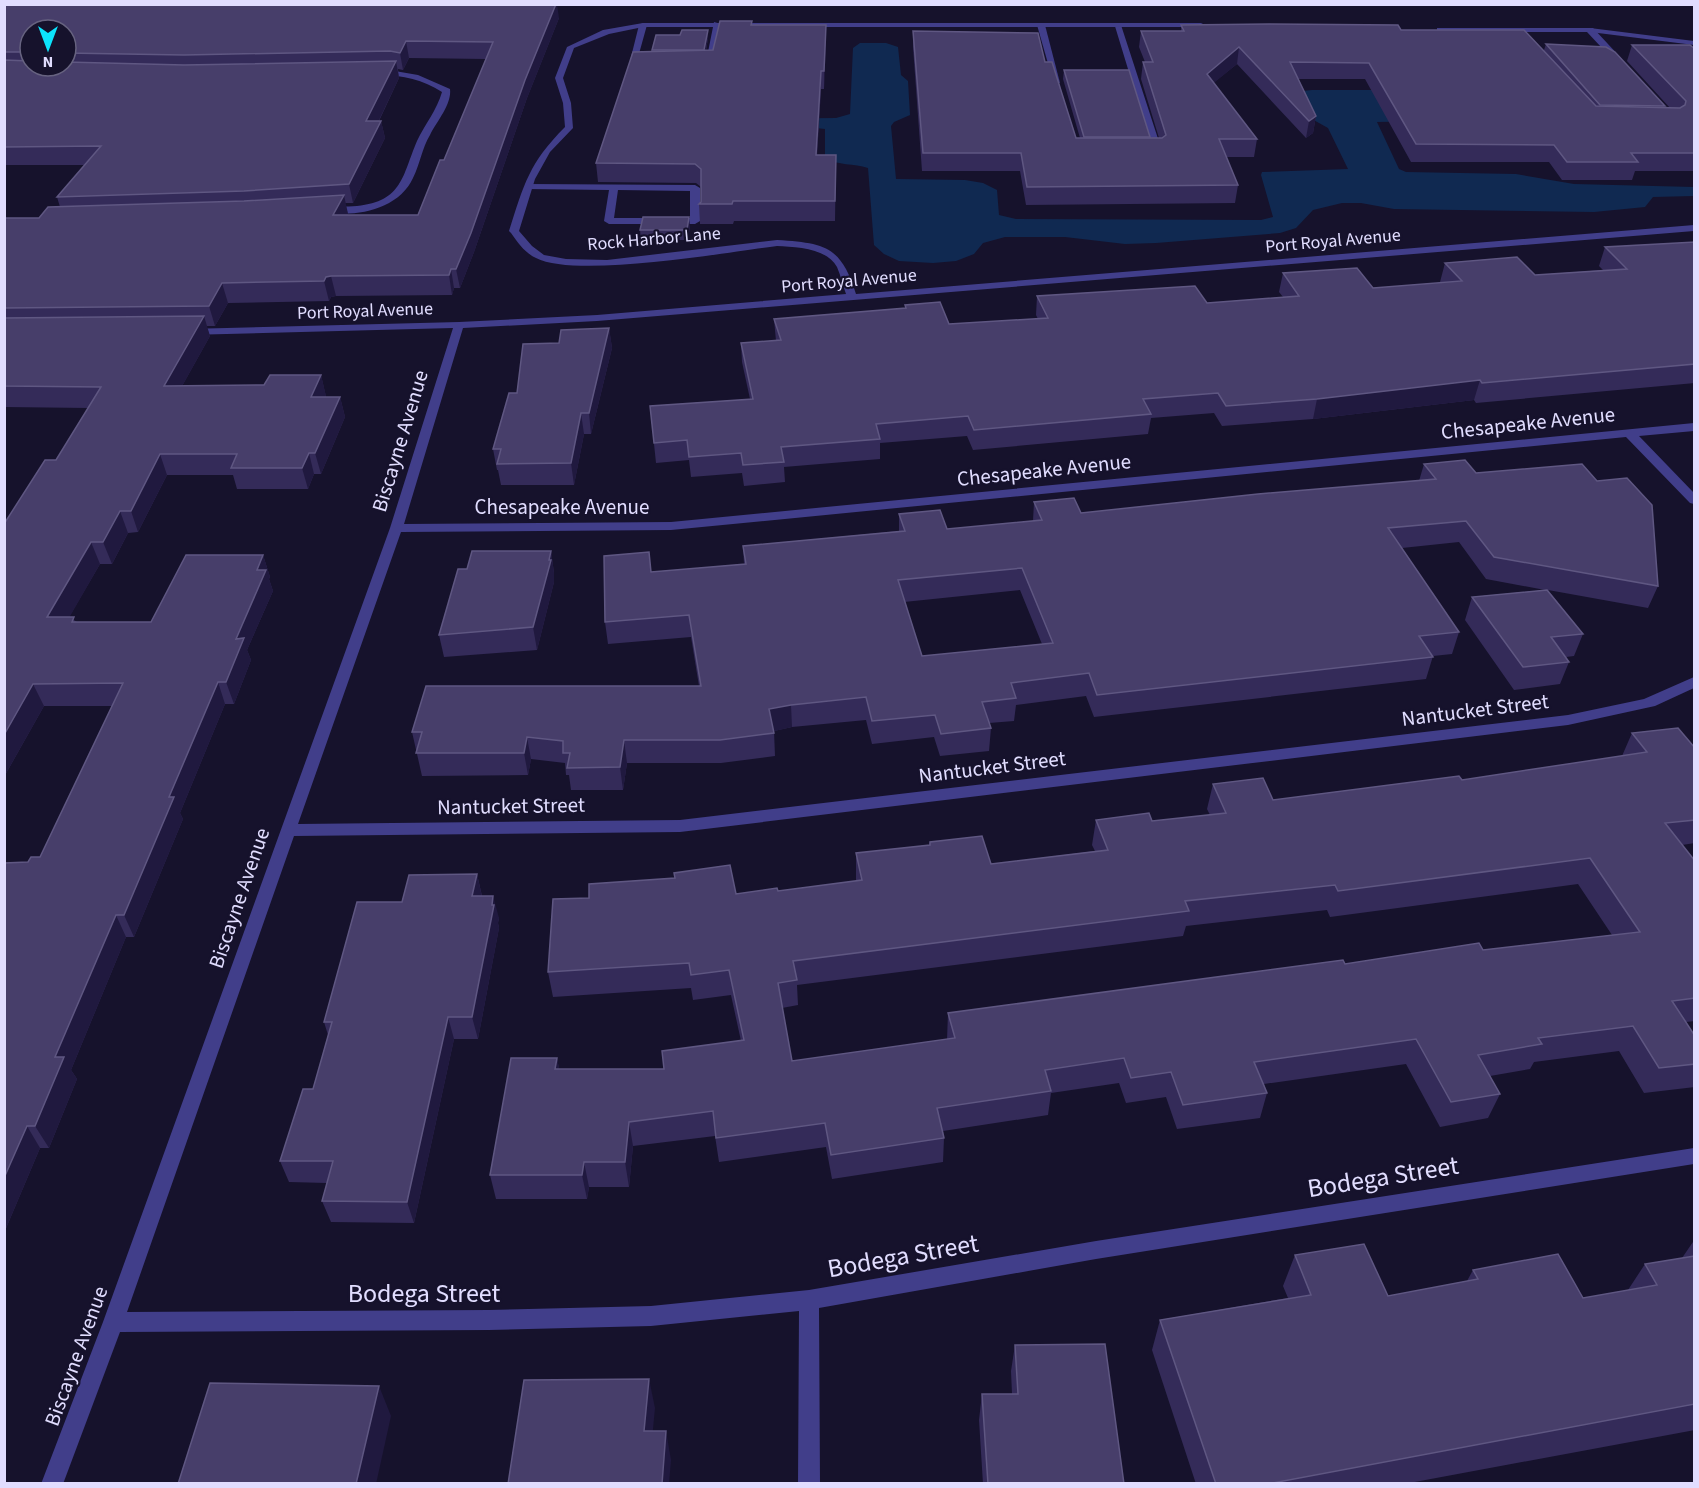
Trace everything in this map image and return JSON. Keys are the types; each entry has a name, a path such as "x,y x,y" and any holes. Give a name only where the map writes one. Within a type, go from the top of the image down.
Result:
{"street":[{"path":"699,64 710,64 717,24"},
{"name":"Rock Harbor Lane","path":"852,297 840,263 830,254 798,244 777,243 607,263 553,261 528,248 514,231 528,187 546,151 569,128 567,103 559,78 571,47 597,33 618,27 643,25 1207,25"},
{"path":"643,25 633,63 655,64"},
{"path":"1041,25 1060,94"},
{"path":"1117,25 1157,151 1146,151"},
{"path":"1515,29 1523,38"},
{"path":"1429,30 1590,30 1691,43 1695,51"},
{"path":"1590,30 1628,71"},
{"path":"315,211 357,208 390,199 403,188 423,140 444,103 447,91 433,82 407,74 370,74"},
{"path":"528,187 614,187 695,188 695,221 609,221 614,187"},
{"name":"Port Royal Avenue","path":"176,333 459,325 711,310 1695,228"},
{"name":"Biscayne Avenue","path":"52,1484 113,1322 396,528 459,325"},
{"name":"Chesapeake Avenue","path":"396,528 671,526 1695,427"},
{"path":"1629,433 1695,500"},
{"name":"Nantucket Street","path":"287,830 680,826 1568,720 1626,709 1660,698 1695,682"},
{"name":"Bodega Street","path":"113,1322 477,1320 639,1316 809,1300 1107,1248 1695,1156"},
{"path":"809,1300 809,1484"}],"water":[{"path":"860,43 886,43 898,47 901,75 908,81 910,115 894,122 891,126 896,179 965,180 983,183 997,190 999,215 1016,219 1261,220 1273,217 1262,172 1348,169 1328,128 1310,118 1303,91 1312,90 1399,90 1428,121 1377,122 1399,169 1406,172 1516,174 1574,184 1694,187 1694,196 1653,197 1645,207 1594,212 1394,209 1361,203 1342,203 1313,210 1296,228 1280,233 1125,244 1065,237 1005,237 983,243 974,254 956,261 933,263 899,261 884,254 874,245 868,168 825,158 825,129 734,119 836,118 850,114 853,48"}],"building":[{"path":"4,4 556,4 525,80 456,269 451,269 449,275 331,276 326,277 324,281 222,283 209,306 4,308 4,218 39,218 48,207 244,201 344,195 333,215 418,215 440,160 444,160 493,42 406,41 400,53 390,51 184,55 78,53 78,18 18,18 18,52 4,52"},
{"path":"720,21 752,21 751,25 826,25 816,155 836,155 835,201 733,201 732,204 699,204 701,202 701,169 695,164 596,163 633,52 713,50"},
{"path":"1181,25 1398,25 1401,30 1524,30 1596,106 1680,108 1685,105 1686,101 1632,45 1690,45 1695,49 1695,153 1631,153 1638,162 1567,162 1554,145 1416,144 1369,63 1290,62 1316,116 1309,121 1239,47 1207,74 1257,139 1219,139 1238,185 1027,187 1021,153 923,153 913,31 1038,33 1045,62 1052,62 1076,138 1162,138 1166,135 1143,62 1153,62 1141,31 1184,31"},
{"path":"682,30 708,30 704,50 652,50 656,35 680,35"},
{"path":"1546,44 1606,47 1615,52 1665,106 1600,105"},
{"path":"4,60 18,61 18,78 78,78 78,62 184,65 396,61 366,121 381,121 349,184 244,191 57,197 101,146 4,147"},
{"path":"1064,70 1129,70 1150,137 1084,137"},
{"path":"643,217 689,217 687,230 640,230"},
{"path":"1695,242 1695,364 1482,383 1480,380 1317,399 1226,406 1218,393 1143,399 1151,414 974,430 968,416 876,424 880,439 781,447 784,462 743,465 741,453 689,457 687,440 654,443 650,406 753,399 741,343 781,340 774,319 906,308 905,305 940,302 949,324 1048,318 1037,296 1195,286 1207,303 1299,296 1283,273 1357,268 1373,288 1462,281 1445,263 1517,257 1535,275 1627,269 1605,247"},
{"path":"204,316 164,386 264,385 270,375 321,375 311,397 340,397 315,453 309,453 302,468 231,468 237,454 160,454 131,511 120,511 103,542 91,542 47,617 74,617 72,622 151,622 186,555 263,555 257,570 266,570 236,639 244,638 226,682 218,682 169,797 174,797 124,915 116,915 55,1057 64,1057 35,1126 27,1126 4,1178 4,863 28,862 31,857 40,857 123,683 33,684 4,735 4,524 45,460 56,460 101,387 4,386 4,318"},
{"path":"609,328 589,413 581,413 571,463 497,464 501,449 493,449 509,393 517,393 523,344 559,343 561,330"},
{"path":"1465,460 1476,473 1582,464 1597,481 1627,478 1652,505 1658,586 1494,557 1466,521 1388,528 1459,632 1419,636 1433,657 1097,695 1089,673 1011,683 1016,698 982,702 991,728 941,734 935,715 872,721 866,697 791,705 769,709 774,733 720,740 624,740 620,767 567,768 570,753 563,753 563,741 527,737 524,753 416,753 422,732 412,732 426,686 701,686 689,615 605,622 604,556 649,552 651,572 746,564 743,546 905,531 899,514 940,510 947,529 1042,520 1034,502 1074,498 1081,513 1258,494 1436,479 1424,464","holes":["1022,568 1053,643 922,656 898,580"]},
{"path":"472,551 551,551 549,560 551,560 533,627 439,635 458,569 467,569"},
{"path":"1547,590 1583,634 1551,637 1569,662 1523,667 1472,597"},
{"path":"1678,728 1695,748 1695,820 1665,823 1695,861 1695,998 1672,1001 1695,1036 1695,1064 1659,1068 1633,1026 1538,1038 1542,1044 1478,1055 1500,1094 1451,1102 1416,1039 1254,1062 1267,1093 1183,1105 1171,1072 1131,1078 1124,1058 1045,1070 1051,1091 937,1108 944,1138 831,1155 825,1123 716,1138 713,1111 629,1122 625,1162 584,1162 582,1175 490,1175 511,1058 557,1058 555,1069 664,1069 662,1051 744,1040 729,970 691,975 689,963 548,972 553,899 589,898 589,884 675,878 674,873 730,865 736,894 777,888 778,891 862,880 856,853 930,845 930,842 982,836 991,864 1108,850 1096,820 1149,813 1152,821 1226,813 1213,784 1263,778 1273,800 1459,776 1462,780 1647,752 1632,733","holes":["1590,858 1640,932 1483,950 1479,943 1345,964 1343,960 948,1013 955,1038 792,1061 778,983 797,980 793,961 1189,911 1185,901 1335,885 1338,891"]},
{"path":"477,874 472,896 493,896 492,905 494,905 472,1017 448,1017 407,1202 322,1201 333,1161 280,1161 303,1089 313,1089 332,1022 324,1022 357,902 402,902 409,875"},
{"path":"1364,1244 1388,1296 1478,1279 1473,1270 1558,1254 1583,1298 1657,1285 1645,1264 1695,1256 1695,1404 1267,1484 1216,1484 1160,1320 1311,1295 1295,1255"},
{"path":"1105,1344 1124,1484 988,1484 982,1394 1018,1394 1015,1345"},
{"path":"649,1379 644,1431 666,1431 662,1484 508,1484 524,1380"},
{"path":"210,1383 379,1386 356,1484 178,1484"}]}
